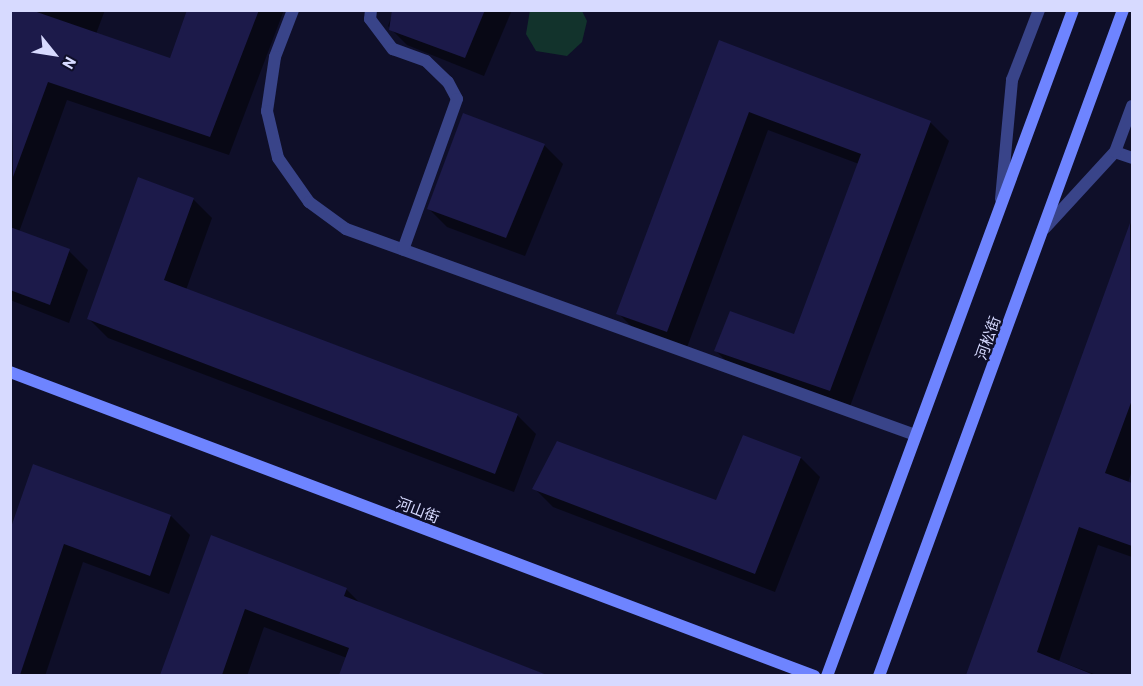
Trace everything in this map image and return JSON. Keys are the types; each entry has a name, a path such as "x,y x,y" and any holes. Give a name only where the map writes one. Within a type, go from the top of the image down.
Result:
{"main road":[{"path":"827,675 915,435 999,218 1072,10"},
{"name":"河松街","path":"879,675 1045,228 1123,10"},
{"name":"河山街","path":"10,372 814,675"}],"street":[{"path":"293,10 275,57 267,111 278,158 309,202 346,229 915,435"},
{"path":"371,10 370,19 393,49 426,61 448,82 457,99 403,250"},
{"path":"999,218 1012,80 1039,10"},
{"path":"1045,228 1115,152 1132,106"},
{"path":"1115,152 1132,158"}],"green space":[{"path":"530,10 582,11 587,21 582,42 567,56 536,51 526,34"}],"building":[{"path":"10,10 31,10 170,58 187,10 259,10 210,137 48,82 13,177"},
{"path":"392,10 485,10 465,58 389,30"},
{"path":"719,40 931,121 830,391 714,351 730,311 794,334 861,154 749,112 667,332 616,314"},
{"path":"463,113 545,144 506,238 427,209"},
{"path":"138,177 194,198 164,280 518,414 495,474 87,319"},
{"path":"1130,223 1132,400 1105,473 1132,483 1132,546 1079,527 1037,652 1094,675 966,675"},
{"path":"10,227 70,249 50,305 10,290"},
{"path":"743,435 801,457 755,574 532,489 557,441 716,500"},
{"path":"33,464 171,515 150,576 64,544 20,675 10,675 10,530"},
{"path":"211,535 347,588 344,596 547,675 339,675 349,648 245,609 222,675 160,675"}]}
